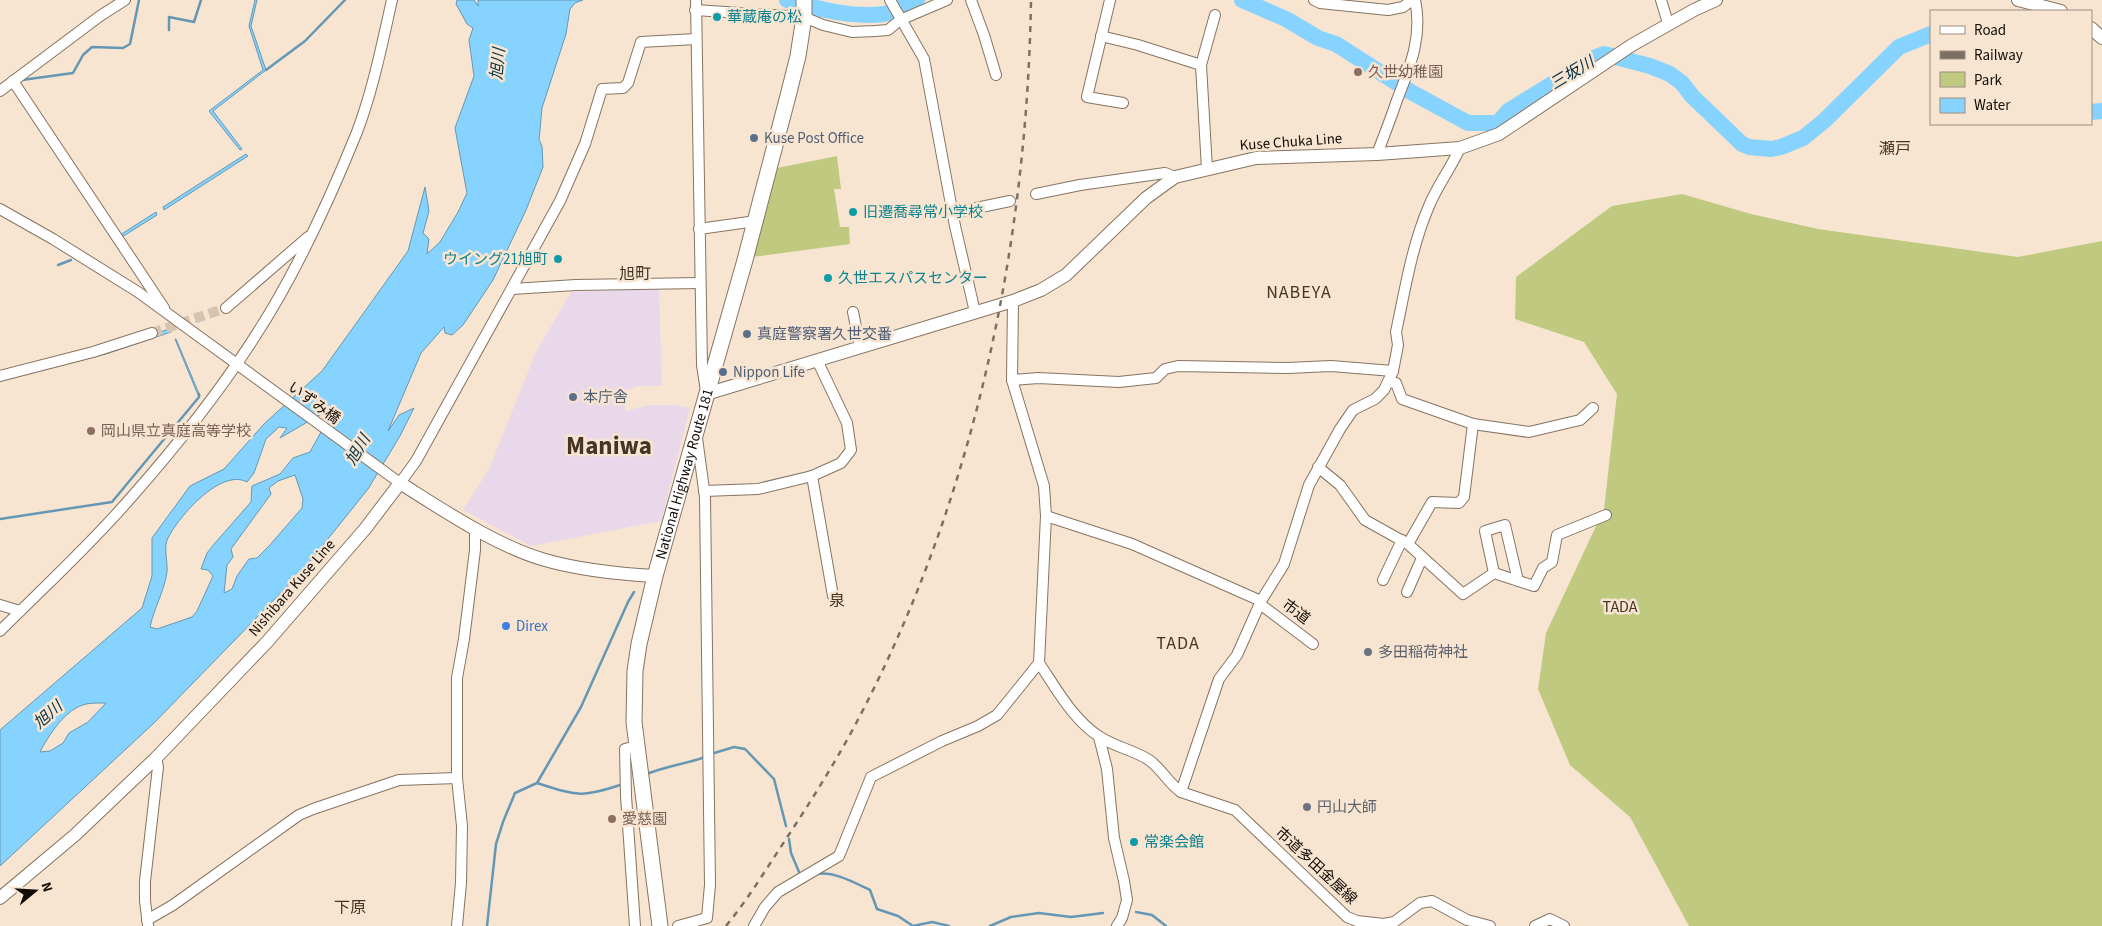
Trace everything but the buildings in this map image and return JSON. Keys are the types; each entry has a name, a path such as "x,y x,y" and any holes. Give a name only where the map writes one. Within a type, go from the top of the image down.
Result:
{"highway":[{"name":"National Highway Route 181","path":"660,926 634,722 635,671 639,644 655,576 697,432 706,394 708,367 756,221 798,56 804,16 804,0"}],"main road":[{"name":"Kuse Chuka Line","path":"706,394 1013,301 1041,290 1066,276 1146,198 1175,177 1256,158 1377,154 1460,148 1499,134 1616,56 1668,24 1716,0"},
{"path":"2018,0 2057,10"},
{"path":"2092,29 2102,38"},
{"path":"400,483 475,528 512,547 545,560 596,570 655,576"},
{"name":"Nishibara Kuse Line","path":"0,898 75,835 156,758 267,642 365,529 400,483"}],"street":[{"path":"0,91 100,16 125,0"},
{"path":"0,631 71,562 127,503 183,436 236,364 278,298 314,231 358,130 377,66 392,0"},
{"path":"891,0 924,59 952,213 975,312"},
{"path":"708,367 700,283 696,5 804,16 823,25 852,32 888,30 900,19 947,0"},
{"path":"971,0 996,75"},
{"path":"1110,0 1087,97 1123,104"},
{"path":"1314,0 1320,3 1388,10 1403,7 1414,0 1418,12 1418,39 1414,58 1377,154"},
{"path":"1662,0 1668,24"},
{"path":"1207,169 1201,65 1215,15"},
{"path":"1102,36 1201,65"},
{"path":"400,483 416,462 560,201 584,144 602,89 623,88 628,83 641,42 696,39"},
{"path":"13,81 169,315"},
{"path":"1038,663 1072,711 1099,737 1148,760 1163,771 1175,788 1181,792 1219,679 1237,655 1261,602 1284,564 1309,485 1318,467 1353,410 1375,399 1384,390 1393,371 1398,345 1396,332 1420,227 1430,203 1452,167 1460,148"},
{"path":"1036,194 1165,172 1175,177"},
{"path":"952,213 1010,201"},
{"name":"いずみ橋","path":"0,209 108,273 169,315 400,483"},
{"path":"699,229 756,221"},
{"path":"226,308 314,231"},
{"path":"512,289 604,284 700,283"},
{"path":"754,926 765,907 778,892 839,856 871,777 998,715 1038,663 1046,516 1044,486 1012,380 1013,301"},
{"path":"853,312 860,347"},
{"path":"0,376 93,352 152,333"},
{"path":"704,491 758,489 812,476 841,463 851,450 846,423 816,360"},
{"path":"1012,380 1038,378 1119,382 1156,378 1165,369 1178,366 1288,368 1331,366 1393,371"},
{"path":"1388,382 1396,383 1402,399 1473,424 1529,432 1580,420 1593,408"},
{"path":"1383,580 1405,542 1432,502 1459,503 1464,497 1473,424"},
{"path":"678,926 707,922 710,885 704,491 697,432"},
{"path":"1318,467 1340,485 1365,520 1405,542 1463,594 1494,573"},
{"path":"812,476 833,596"},
{"path":"1494,573 1534,586 1543,568 1552,562 1557,535 1606,515"},
{"name":"市道","path":"1046,516 1132,544 1261,602 1313,644"},
{"path":"1494,573 1485,531 1505,525 1518,581"},
{"path":"456,926 461,882 462,826 457,778 457,678 476,550 475,528"},
{"path":"1407,592 1422,558"},
{"path":"0,605 20,611"},
{"path":"1099,737 1107,769 1114,838 1127,900 1122,918 1117,926"},
{"path":"635,926 626,796 626,749 636,746"},
{"path":"148,923 145,881 158,767 156,758"},
{"path":"148,923 299,815 399,780 457,778"},
{"name":"市道多田金屋線","path":"1181,792 1235,810 1347,917 1384,924 1394,922 1420,902 1432,901 1467,920 1490,926"},
{"path":"1535,926 1550,919 1564,926"}],"shaded area":[{"path":"659,288 662,386 638,386 621,393 626,411 649,405 674,405 690,408 661,521 531,546 463,510 489,469 536,352 571,292"}],"green space":[{"path":"837,156 841,189 834,189 840,227 849,227 850,244 752,257 777,168"},
{"path":"1682,194 1751,214 1818,229 2018,257 2102,241 2102,926 1689,926 1630,817 1570,765 1538,689 1546,633 1604,509 1617,394 1584,342 1515,319 1516,277 1612,206"}],"water":[{"path":"255,0 257,0 251,26 266,70 213,111 242,149 240,150 209,111 263,70 249,26"},
{"name":"旭川","path":"457,0 474,0 478,6 478,0 583,0 575,3 570,9 566,34 542,108 539,140 542,146 543,167 526,210 493,280 463,325 452,335 445,333 444,327 421,353 388,431 399,415 414,408 400,436 368,489 303,570 154,723 0,866 0,730 142,608 152,576 152,538 190,486 224,469 264,424 322,371 408,251 425,187 429,211 423,233 429,239 427,254 440,242 458,212 467,193 455,128 474,76 469,40 473,28 467,24 456,4","holes":["323,413 327,421 310,452 293,458 280,474 252,486 251,502 207,553 201,569 208,570 213,576 197,611 192,617 157,629 150,627 167,572 166,550 168,538 181,518 202,496 213,488 237,479 247,482 254,473 266,439 279,427 287,428 280,438","295,475 303,499 302,508 257,558 249,559 237,576 232,589 224,593 227,565 233,557 231,549 271,494 269,488 278,481","106,703 88,722 69,733 63,743 50,751 40,752 48,738 65,717 71,711 86,704"]},
{"path":"246,154 248,156 164,210 163,207"},
{"path":"156,212 157,215 122,237 120,235"},
{"path":"172,328 171,332 106,354 0,381 0,377 104,351"},
{"path":"176,339 200,396 198,395"}],"waterway":[{"path":"22,80 73,73 83,55 92,47 123,48 130,44 139,0"},
{"path":"169,30 169,17 194,22 201,0"},
{"path":"266,70 305,41 345,0"},
{"name":"三坂川","path":"787,0 811,7 859,15 888,13 917,0"},
{"name":"三坂川","path":"1242,0 1286,19 1318,38 1336,44 1411,92 1468,123 1498,123 1508,111 1594,58 1604,54 1650,66 1670,74 1682,83 1692,96 1742,144 1749,147 1771,149 1803,138 1824,121 1899,47 1930,34"},
{"name":"三坂川","path":"2092,112 2102,111"},
{"path":"58,265 71,260"},
{"path":"0,519 112,502 199,397 199,394"},
{"path":"537,783 581,707 634,592"},
{"path":"711,754 734,747 745,749 774,779 786,826"},
{"path":"647,774 705,757"},
{"path":"487,926 496,844 515,793 537,783 562,791 580,794 598,792 623,784"},
{"path":"789,839 791,853 799,872"},
{"path":"817,874 837,876 870,890 877,909 898,916 913,926 932,922 949,926"},
{"path":"1136,912 1152,915 1166,926"},
{"path":"990,926 1011,917 1039,913 1071,917 1103,913"}],"tunnel":[{"path":"152,333 226,308"}],"railway":[{"path":"726,926 797,823 853,729 895,644 930,557 961,467 985,375 1004,282 1018,189 1027,94 1031,0"}],"place":[{"name":"華蔵庵の松","path":"717,17"},
{"name":"久世幼稚園","path":"1358,72"},
{"name":"Kuse Post Office","path":"754,138"},
{"name":"旧遷喬尋常小学校","path":"853,212"},
{"name":"ウイング21旭町","path":"558,259"},
{"name":"久世エスパスセンター","path":"828,278"},
{"name":"真庭警察署久世交番","path":"747,334"},
{"name":"Nippon Life","path":"723,372"},
{"name":"本庁舎","path":"573,397"},
{"name":"岡山県立真庭高等学校","path":"91,431"},
{"name":"Direx","path":"506,626"},
{"name":"多田稲荷神社","path":"1368,652"},
{"name":"円山大師","path":"1307,807"},
{"name":"愛慈園","path":"612,819"},
{"name":"常楽会館","path":"1134,842"}],"district":[{"name":"瀬戸","path":"1895,149"},
{"name":"旭町","path":"635,274"},
{"name":"NABEYA","path":"1299,292"},
{"name":"Maniwa","path":"609,446"},
{"name":"泉","path":"837,601"},
{"name":"TADA","path":"1620,607"},
{"name":"TADA","path":"1178,643"},
{"name":"下原","path":"350,908"}]}
